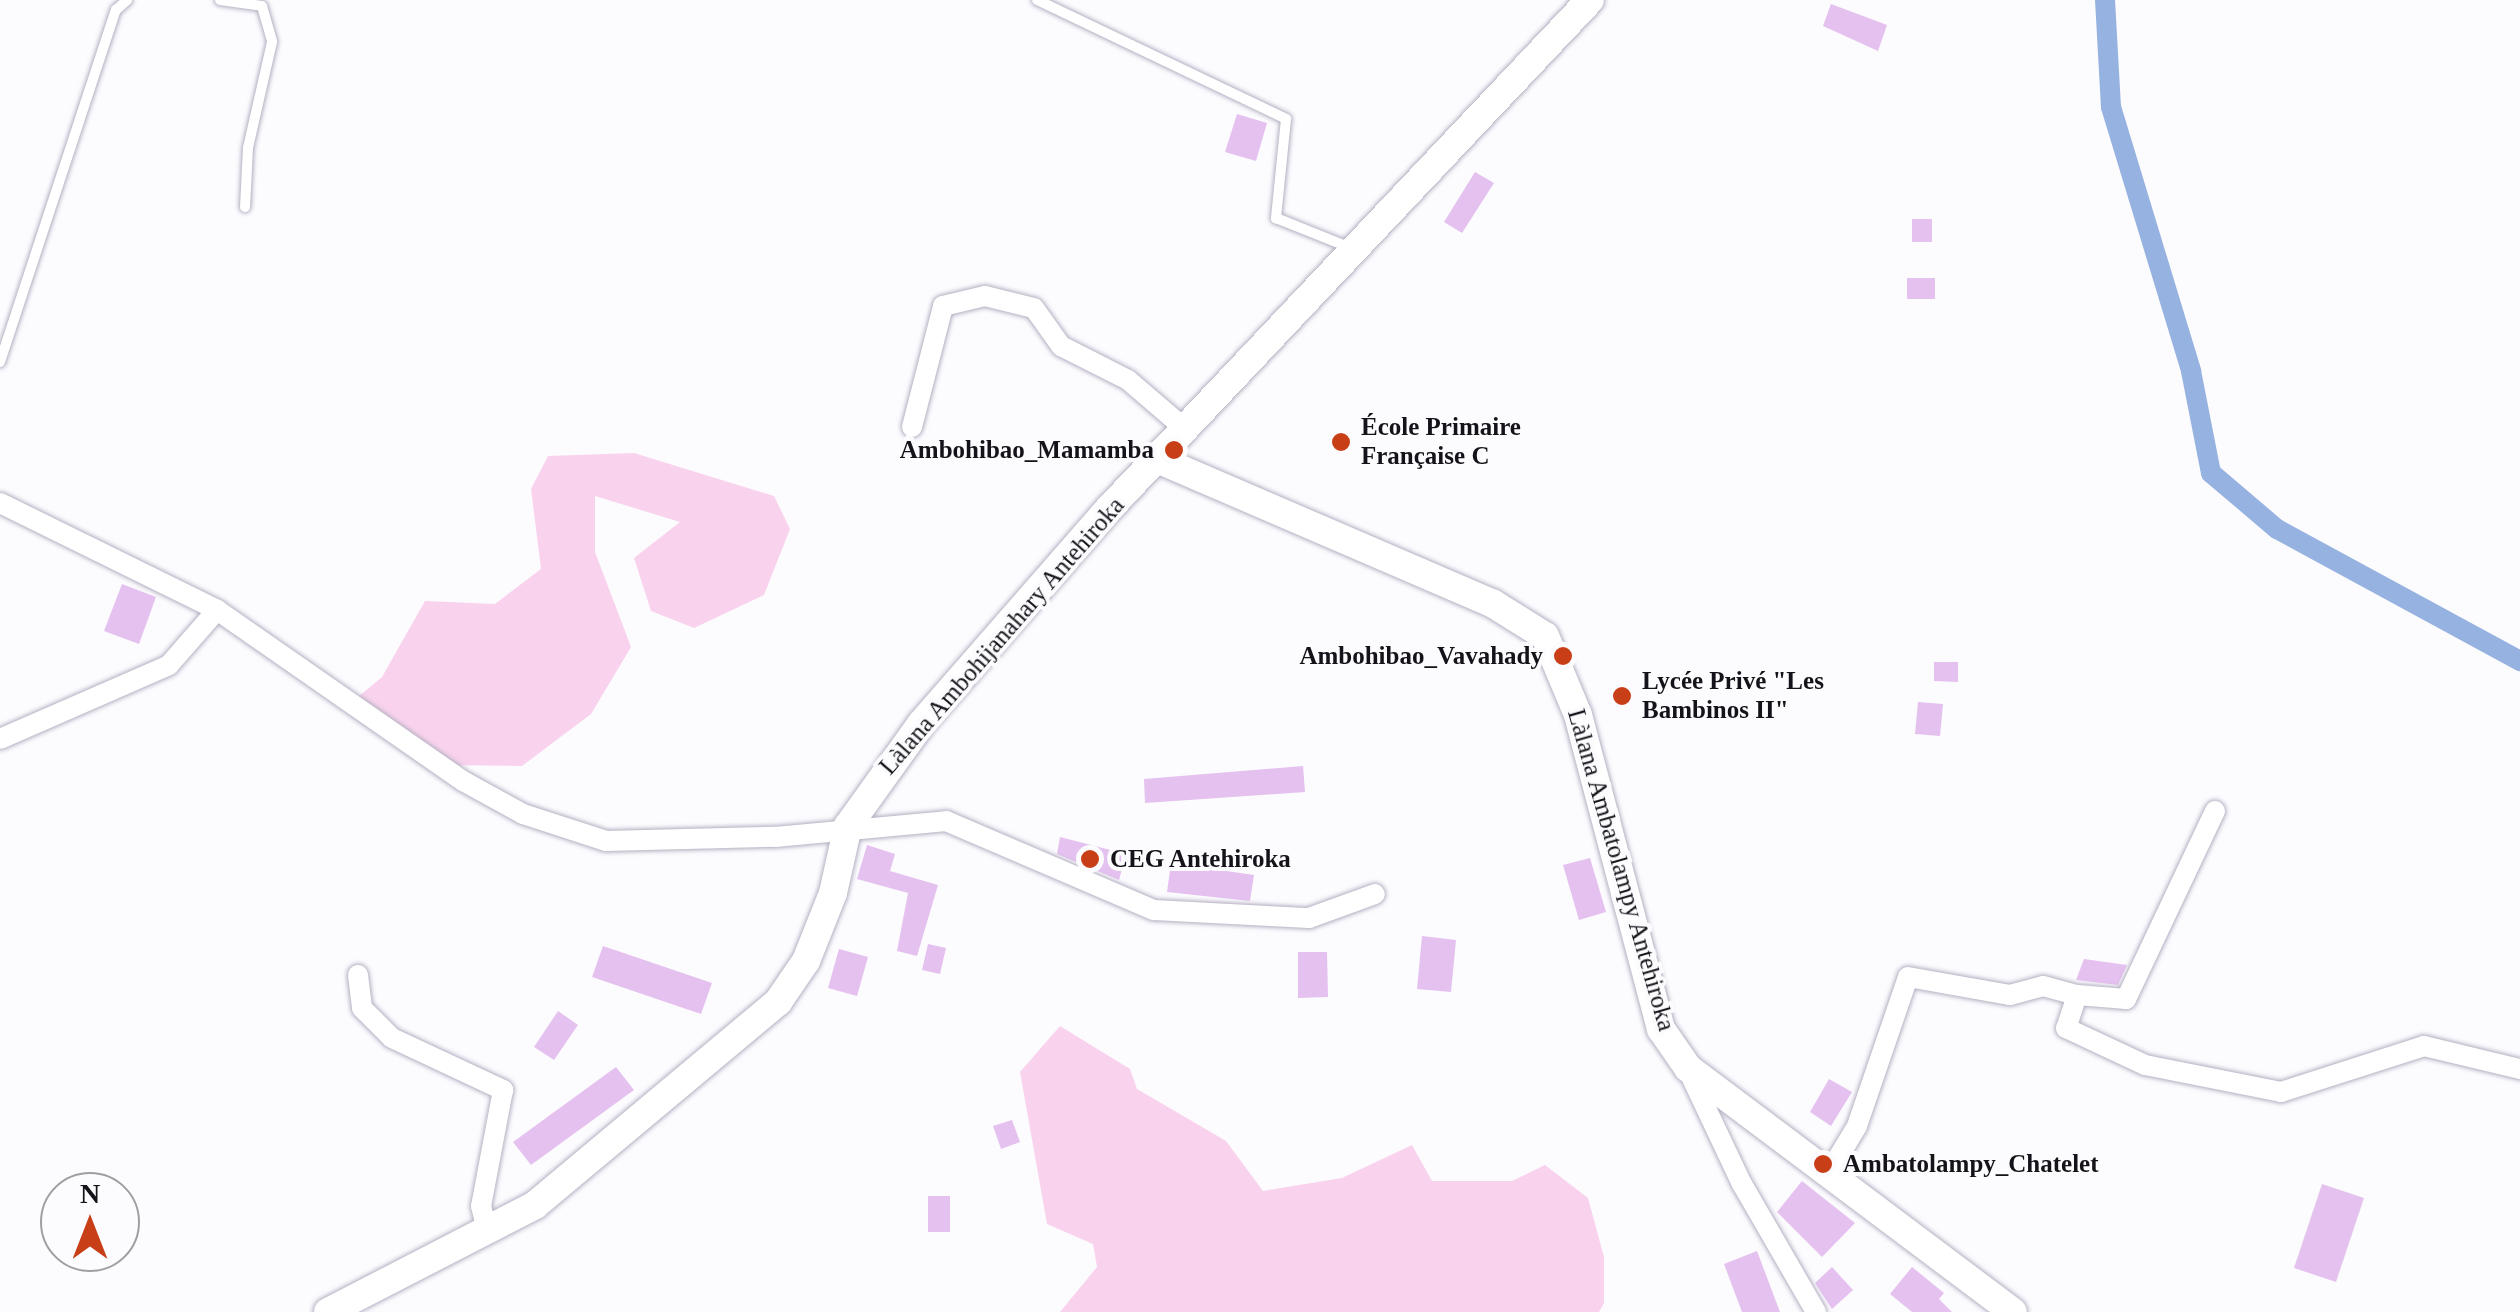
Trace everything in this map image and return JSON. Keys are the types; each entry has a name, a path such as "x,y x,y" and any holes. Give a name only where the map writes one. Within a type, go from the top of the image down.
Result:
{"street":[{"name":"Làlana Ambohijanahary Antehiroka","path":"328,1312 535,1205 778,1002 826,910 848,826 1011,618 1184,428 1590,0"},
{"path":"912,427 943,306 985,296 1034,308 1061,346 1128,380 1184,428"},
{"name":"Làlana Ambatolampy Antehiroka","path":"1157,459 1492,603 1545,636 1578,715 1661,1029 1688,1068 2014,1312"},
{"path":"0,503 217,610 523,814 606,841 775,838 848,826 946,821 1106,894 1198,917 1309,918 1375,894"},
{"path":"0,739 170,665 217,610"},
{"path":"1828,1176 1857,1126 1908,977 2010,995 2043,986 2077,995 2126,998 2215,811"},
{"path":"358,975 362,1008 392,1038 503,1090 481,1206 487,1230"},
{"path":"2077,995 2066,1028 2146,1065 2281,1092 2424,1046 2520,1069"},
{"path":"1688,1068 1742,1184 1816,1312"}],"lane":[{"path":"0,362 116,10 127,0"},
{"path":"220,0 262,6 272,42 248,148 245,208"},
{"path":"1037,0 1286,119 1276,218 1356,250"}],"shaded area":[{"path":"634,453 774,496 790,529 764,595 694,628 651,611 634,558 680,522 595,496 595,552 631,647 591,714 522,766 439,765 351,703 382,677 425,601 495,604 541,569 531,489 548,456"},
{"path":"1060,1026 1130,1069 1137,1089 1226,1141 1263,1191 1342,1178 1412,1145 1432,1181 1512,1181 1545,1165 1588,1198 1604,1257 1604,1303 1599,1312 1060,1312 1097,1267 1093,1244 1047,1224 1020,1072"}],"building":[{"path":"1831,4 1887,25 1878,51 1823,26"},
{"path":"1237,114 1267,123 1256,161 1225,152"},
{"path":"1475,172 1494,183 1462,233 1444,222"},
{"path":"1912,219 1932,219 1932,242 1912,242"},
{"path":"1907,278 1935,278 1935,299 1907,299"},
{"path":"122,584 156,597 139,644 104,631"},
{"path":"1934,662 1958,662 1958,682 1934,681"},
{"path":"1918,702 1943,704 1940,736 1915,734"},
{"path":"1303,766 1305,792 1145,803 1144,779"},
{"name":"CEG Antehiroka","path":"1060,837 1126,854 1119,880 1057,854"},
{"path":"867,845 895,854 890,871 938,885 917,956 897,951 908,893 857,879"},
{"path":"1590,858 1606,912 1579,920 1563,865"},
{"path":"1171,863 1254,875 1250,901 1167,892"},
{"path":"1422,936 1456,940 1451,992 1417,989"},
{"path":"928,944 946,948 940,974 922,970"},
{"path":"603,946 712,983 701,1014 592,977"},
{"path":"839,949 868,957 857,996 828,988"},
{"path":"1298,952 1327,952 1328,997 1298,998"},
{"path":"2084,959 2127,965 2118,985 2076,980"},
{"path":"558,1011 578,1025 554,1060 534,1047"},
{"path":"616,1067 634,1090 531,1165 513,1142"},
{"path":"1829,1079 1852,1092 1831,1126 1810,1112"},
{"path":"1012,1120 1020,1142 1001,1149 993,1126"},
{"path":"1802,1181 1855,1223 1822,1257 1777,1212"},
{"path":"2322,1184 2364,1198 2336,1282 2294,1268"},
{"path":"928,1196 950,1196 950,1232 928,1232"},
{"path":"1757,1251 1780,1312 1742,1312 1724,1264"},
{"path":"1832,1267 1853,1290 1832,1309 1815,1283"},
{"path":"1912,1267 1944,1293 1939,1299 1952,1312 1912,1312 1890,1294"}],"waterway":[{"path":"2105,0 2111,107 2191,371 2211,473 2277,529 2520,661"}],"place":[{"name":"École Primaire Française C","path":"1341,442"},
{"name":"Ambohibao_Mamamba","path":"1174,450"},
{"name":"Ambohibao_Vavahady","path":"1563,656"},
{"name":"Lycée Privé \"Les Bambinos II\"","path":"1622,696"},
{"name":"CEG Antehiroka","path":"1090,859"},
{"name":"Ambatolampy_Chatelet","path":"1823,1164"}]}
